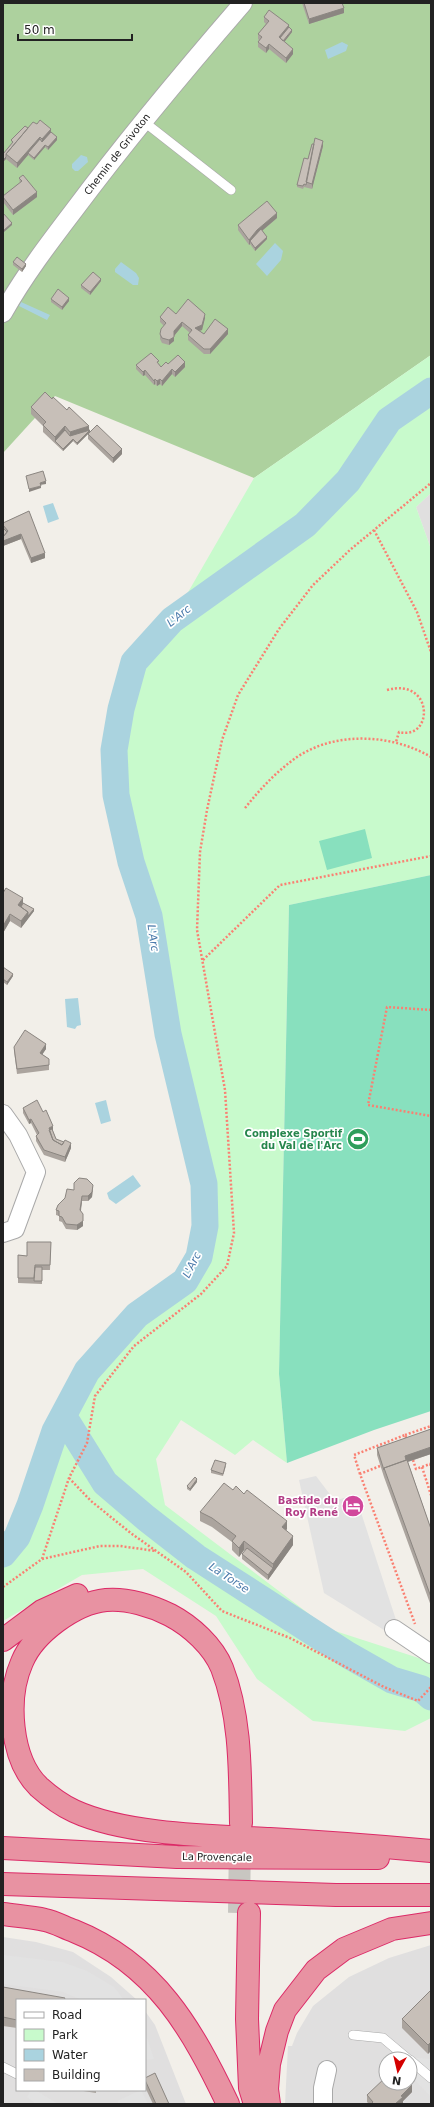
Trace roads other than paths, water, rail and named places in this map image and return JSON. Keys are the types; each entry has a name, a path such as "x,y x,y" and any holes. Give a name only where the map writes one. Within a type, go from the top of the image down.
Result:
{"highway":[{"path":"3,1640 42,1611 76,1595 104,1588 126,1589 152,1592 177,1605 199,1620 213,1633 230,1659 243,1693 249,1727 245,1824 240,1760 231,1698 222,1667 208,1646 185,1623 162,1611 137,1602 106,1600 78,1608 62,1617 35,1641 22,1660 16,1675 12,1706 14,1733 21,1759 39,1786 74,1811 110,1823 161,1831 230,1837 354,1843 431,1850"},
{"name":"La Provençale","path":"3,1848 177,1857 431,1858"},
{"path":"3,1884 328,1895 431,1895"},
{"path":"243,2104 239,2086 234,2014 244,1913 246,2019 250,2088 256,2104"},
{"path":"3,1914 46,1920 93,1939 125,1959 160,1991 184,2021 209,2064 228,2104"},
{"path":"269,2104 267,2089 269,2064 277,2030 285,2010 316,1970 344,1949 392,1929 431,1923"}],"street":[{"name":"Chemin de Grivoton","path":"3,313 22,281 108,164 178,78 243,3"},
{"path":"3,1114 18,1135 36,1172 15,1229 3,1233"},
{"path":"394,1629 431,1654"},
{"path":"323,2104 323,2088 327,2070"}],"lane":[{"path":"143,121 231,190"},
{"path":"354,2035 383,2038 398,2051"},
{"path":"3,2067 16,2074"},
{"path":"418,2067 431,2078"}],"water":[{"path":"342,42 348,45 346,51 328,59 325,50"},
{"path":"81,155 87,157 88,162 78,171 75,171 72,168 72,164"},
{"path":"275,243 283,251 281,260 267,276 256,264"},
{"path":"121,262 136,273 139,278 138,285 133,285 115,272 115,269"},
{"path":"21,302 50,315 47,320 19,306"},
{"path":"53,503 59,519 48,523 43,506"},
{"path":"78,998 81,1025 77,1026 75,1029 67,1027 65,999"},
{"path":"106,1100 111,1121 101,1124 95,1103"},
{"path":"133,1175 141,1186 116,1204 109,1199 107,1193"}],"waterway":[{"name":"L'Arc","path":"3,1554 17,1537 30,1505 55,1431 87,1371 137,1315 185,1281 199,1257 205,1226 204,1184 168,1034 149,916 131,862 116,795 114,750 121,709 134,662 172,620 305,525 348,481 389,420 431,391"},
{"name":"La Torse","path":"64,1417 105,1483 146,1518 196,1557 348,1655 392,1680 422,1689 431,1697"}],"tunnel":[{"path":"239,1913 240,1838"}],"place":[{"name":"Complexe Sportif du Val de l'Arc","path":"358,1139"},
{"name":"Bastide du Roy René","path":"353,1506"}]}
